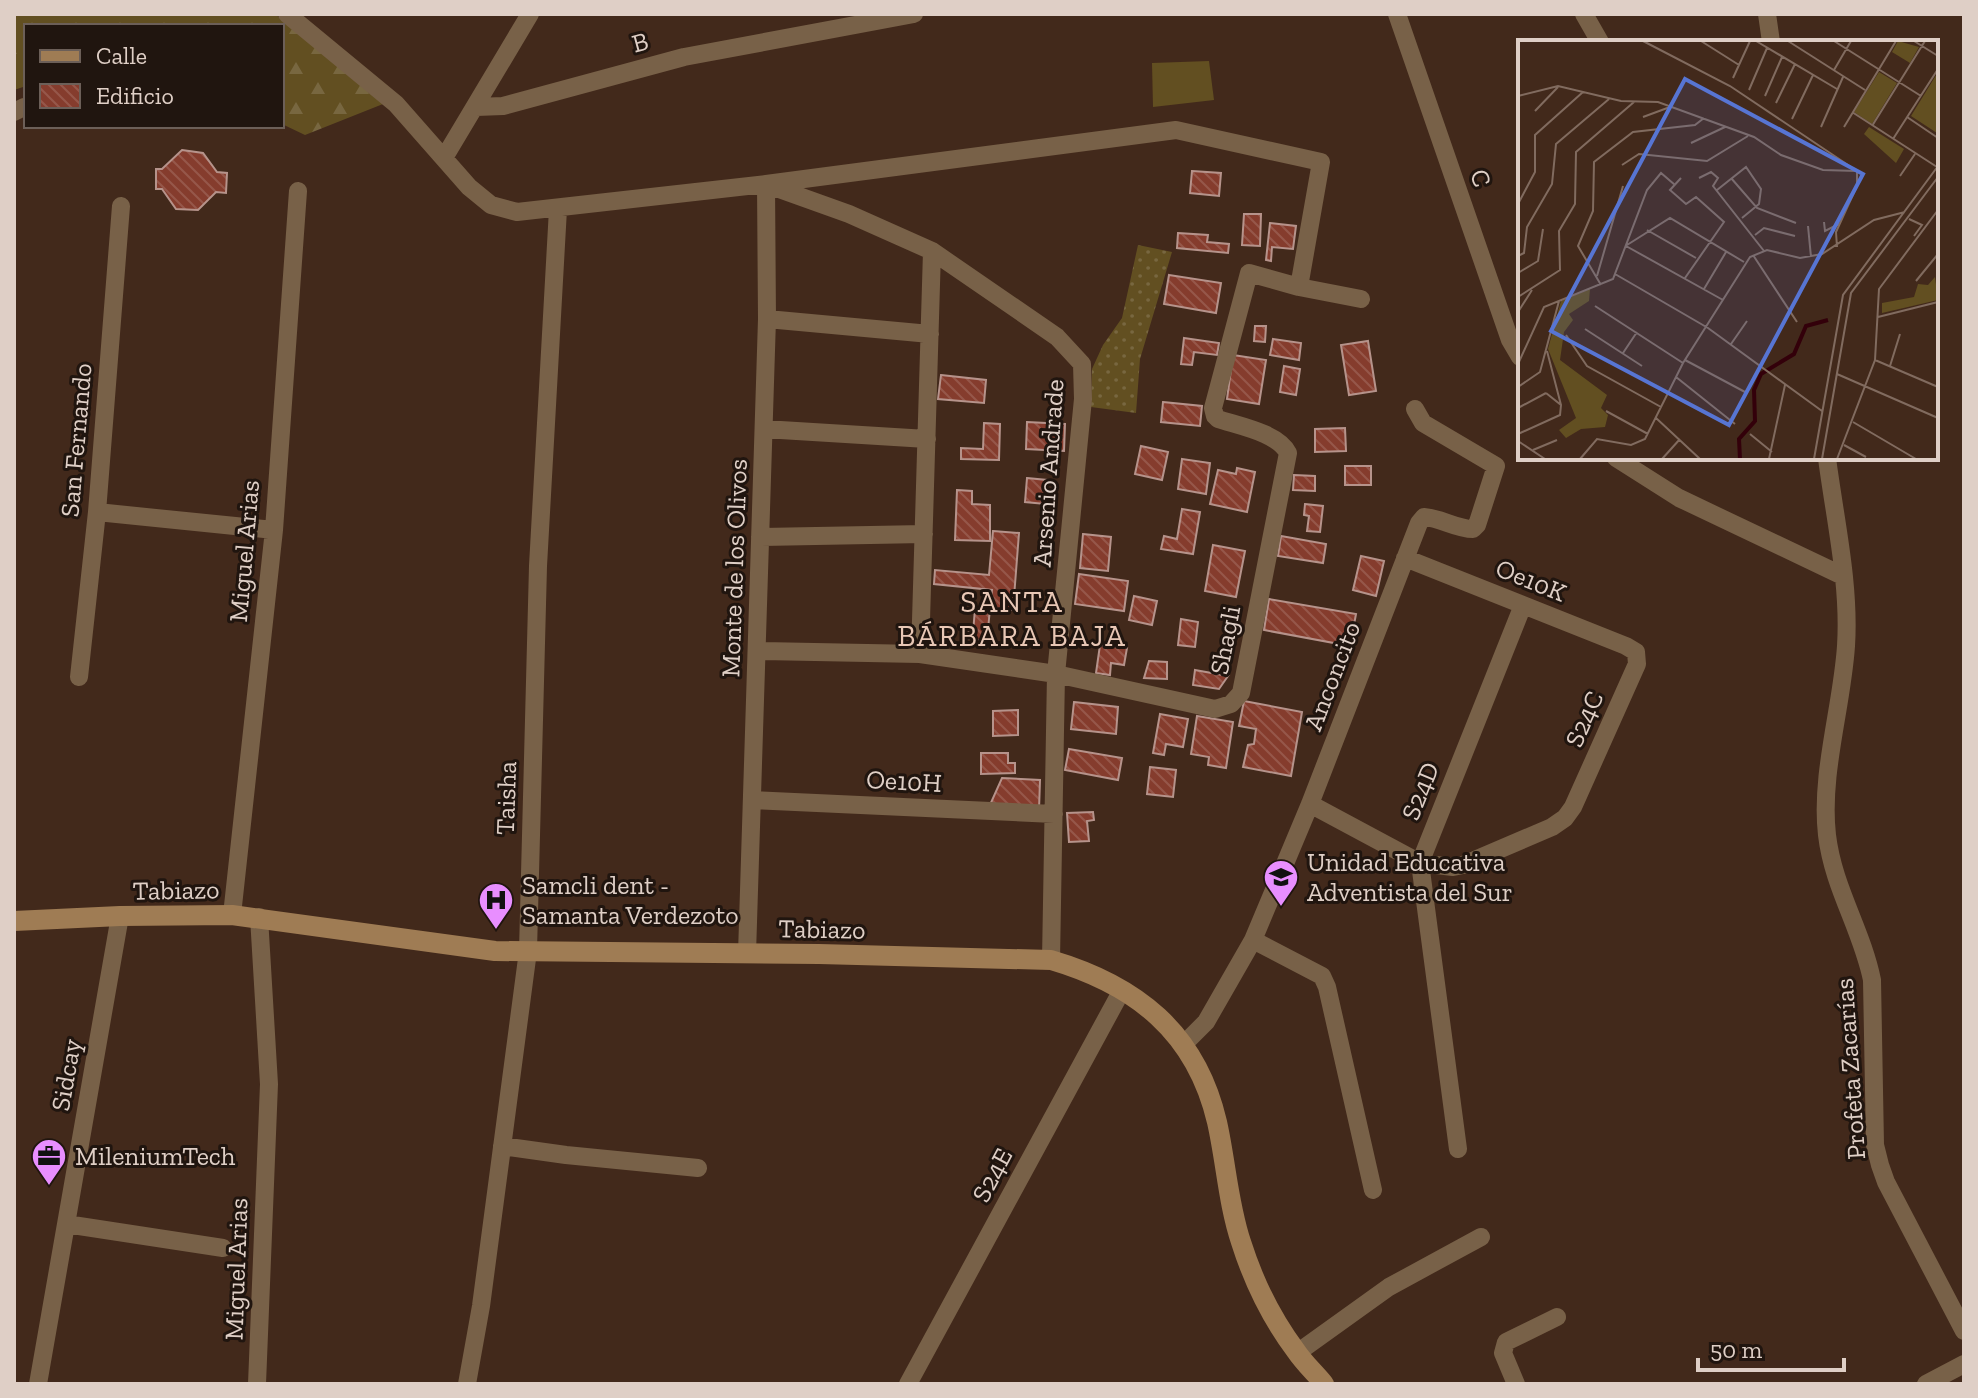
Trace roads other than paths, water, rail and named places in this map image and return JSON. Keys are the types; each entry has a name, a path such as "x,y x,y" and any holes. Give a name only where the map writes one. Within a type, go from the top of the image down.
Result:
{"street":[{"name":"Arsenio Andrade","path":"287,14 396,104 469,187 491,205 517,212 558,209 766,184 849,214 932,251 1057,337 1082,364 1083,399 1056,674 1051,960"},
{"path":"444,158 530,14"},
{"name":"B","path":"476,107 503,106 684,57 914,14"},
{"name":"C","path":"1397,14 1510,340 1518,354"},
{"path":"1584,14 1599,40"},
{"path":"1767,14 1771,40"},
{"path":"766,184 1176,130 1321,162 1299,287"},
{"name":"Monte de los Olivos","path":"747,954 767,319 766,184"},
{"name":"Miguel Arias","path":"232,915 274,530 298,191"},
{"name":"San Fernando","path":"79,677 97,512 121,206"},
{"name":"Taisha","path":"467,1384 481,1306 528,951 538,566 558,209"},
{"path":"920,654 932,251"},
{"name":"Shagli","path":"757,651 920,654 1056,674 1215,709 1231,704 1241,693 1288,453 1274,438 1218,419 1213,408 1249,273 1361,299"},
{"path":"767,319 930,334"},
{"name":"Anconcito","path":"1184,1044 1206,1022 1253,940 1310,804 1419,523 1424,517 1466,529 1477,525 1496,466 1423,423 1415,409"},
{"path":"764,429 927,439"},
{"path":"1619,460 1679,498 1843,576"},
{"name":"Profeta Zacarías","path":"1827,460 1848,612 1846,649 1826,793 1827,835 1840,890 1869,963 1872,980 1875,1145 1886,1182 1964,1331"},
{"path":"97,512 274,530"},
{"path":"760,537 924,534"},
{"name":"Oe10K","path":"1405,558 1636,652"},
{"name":"S24D","path":"1458,1149 1420,863 1523,605"},
{"name":"S24C","path":"1420,863 1453,867 1463,865 1552,827 1565,818 1573,807 1637,664 1636,652"},
{"name":"Oe10H","path":"752,800 1054,814"},
{"path":"1310,804 1420,863"},
{"name":"Tabiazo","path":"14,921 232,915 495,951 1051,960 1081,969 1122,990 1149,1009 1184,1044 1196,1063 1216,1121 1241,1243 1259,1289 1297,1353 1324,1384"},
{"name":"Sidcay","path":"38,1384 120,916"},
{"name":"Miguel Arias","path":"257,1384 269,1084 259,917"},
{"path":"1253,940 1322,976 1373,1190"},
{"name":"S24E","path":"908,1384 1122,990"},
{"path":"502,1146 698,1168"},
{"path":"66,1224 223,1248"},
{"path":"1297,1353 1389,1287 1481,1237"},
{"path":"1516,1384 1503,1353 1506,1342 1557,1317"},
{"path":"1926,1384 1964,1364"}],"place":[{"name":"Unidad Educativa Adventista del Sur","path":"1281,908"},
{"name":"Samcli dent - Samanta Verdezoto","path":"496,931"},
{"name":"MileniumTech","path":"49,1187"}],"district":[{"name":"SANTA BÁRBARA BAJA","path":"1012,619"}]}
